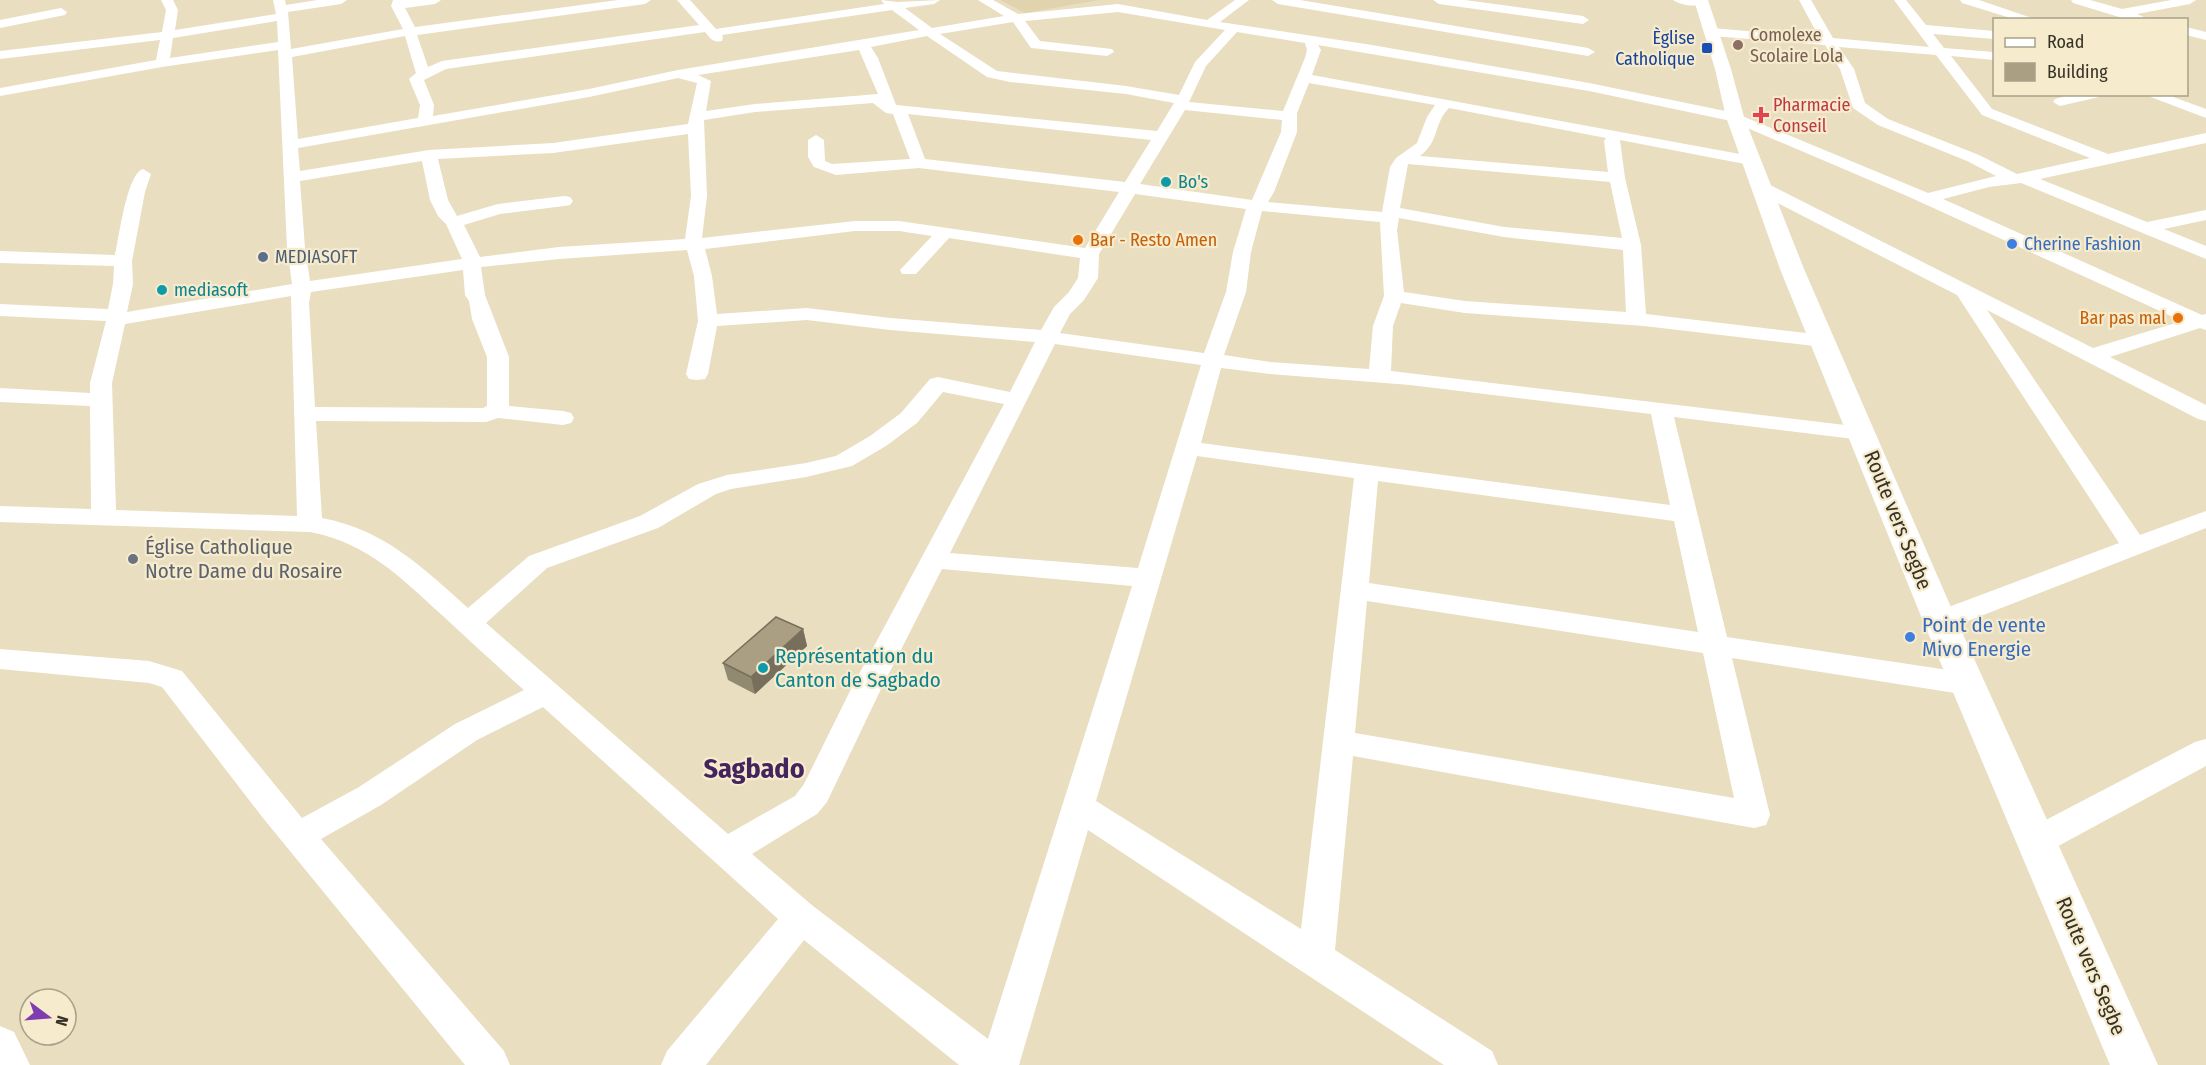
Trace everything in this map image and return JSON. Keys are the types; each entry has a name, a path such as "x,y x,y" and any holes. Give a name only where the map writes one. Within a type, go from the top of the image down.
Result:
{"main road":[{"name":"Route vers Segbe","path":"1694,1 1712,32 1735,117 1755,174 1822,340 1940,621 2134,1065"}],"street":[{"path":"162,63 172,10 167,0"},
{"path":"0,55 48,46 238,25 281,8 341,0"},
{"path":"423,74 408,32 407,22 398,3 435,0"},
{"path":"0,92 162,63 408,32 588,4 645,0"},
{"path":"683,0 709,31 742,64"},
{"path":"425,121 427,105 416,79 442,65 813,19 890,3 934,0"},
{"path":"984,0 1016,18 1036,45 1107,52"},
{"path":"1210,23 1243,0"},
{"path":"1278,0 1407,21 1588,70 1735,117 1927,198 2204,322"},
{"path":"1372,49 1432,0"},
{"path":"1439,0 1583,15 1588,70"},
{"path":"1805,0 1847,69 1858,105 1871,116 2206,253"},
{"path":"1899,0 1987,112 2104,158"},
{"path":"1966,0 2025,18"},
{"path":"2077,0 2138,18"},
{"path":"2122,13 2190,0"},
{"path":"890,3 950,48 998,76 1138,91 1182,102 1289,116"},
{"path":"290,146 589,93 678,74 1016,18 1118,4 1234,28 1372,49 1588,70"},
{"path":"798,6 813,19"},
{"path":"281,8 296,248 302,288 299,303 310,524"},
{"path":"0,24 59,17 48,46"},
{"path":"1964,17 1978,34"},
{"path":"726,852 806,805 816,793 866,689 1061,311 1083,289 1088,278 1090,254 1182,102 1200,65 1234,28"},
{"path":"1923,29 1993,35"},
{"path":"2188,31 2206,36"},
{"path":"1712,32 1993,56"},
{"path":"999,1065 1188,448 1213,358 1236,292 1242,252 1257,205 1266,192 1278,155 1289,132 1289,116 1314,50 1310,40"},
{"path":"2188,46 2206,43"},
{"path":"863,45 919,162"},
{"path":"678,74 704,81 696,122 699,196 694,217 694,245 703,276 708,321 697,374"},
{"path":"1303,78 1346,84 1615,135 1755,174 1964,292 2206,414"},
{"path":"2060,102 2086,96"},
{"path":"2156,96 2206,114"},
{"path":"292,177 429,155 553,148 696,122 755,108 876,98 895,110 1162,135"},
{"path":"1380,376 1380,344 1383,326 1394,296 1390,215 1398,167 1424,145 1429,124 1438,109 1446,103"},
{"path":"1615,135 1612,141 1617,178 1632,245 1636,321"},
{"path":"1927,198 2104,158 2206,138"},
{"path":"816,140 815,160 819,165 836,170 919,162 1257,205 1390,215 1504,232 1632,245"},
{"path":"429,155 439,200 447,216 454,222 472,263 475,295 498,357 498,408 495,411"},
{"path":"1405,159 1617,178"},
{"path":"104,518 100,383 117,318 123,284 123,261 137,192 143,174"},
{"path":"454,222 498,209 564,201"},
{"path":"2146,228 2206,215"},
{"path":"0,310 117,318 472,263 559,253 694,245 855,226 883,225 945,232 1090,254"},
{"path":"909,270 945,232"},
{"path":"0,257 123,261"},
{"path":"1964,292 2134,545"},
{"path":"1394,296 1415,301 1822,340"},
{"path":"708,321 807,314 1047,338 1213,358 1270,368 1380,376 1862,433"},
{"path":"2090,356 2204,322"},
{"path":"468,623 538,562 649,522 707,489 727,482 806,470 844,461 878,441 909,418 938,384 1017,400"},
{"path":"0,395 99,400"},
{"path":"1339,742 1754,815 1660,410"},
{"path":"305,414 486,415 495,411 563,418"},
{"path":"1188,448 1685,515"},
{"path":"1316,958 1367,471"},
{"path":"0,514 246,520 310,524 345,532 382,549 415,574 545,693 801,917 962,1042 988,1065"},
{"path":"1940,621 2206,519"},
{"path":"933,560 1148,578"},
{"path":"1355,590 1968,684"},
{"path":"0,659 149,672 172,679 298,836 490,1065"},
{"path":"298,836 370,796 466,732 545,693"},
{"path":"2037,841 2206,751"},
{"path":"1079,807 1316,958 1478,1065"},
{"path":"681,1065 801,917"},
{"path":"0,1045 10,1065"}],"shaded area":[{"path":"1000,0 1099,0 1025,13"}],"building":[{"path":"776,617 803,629 751,677 723,663"}],"place":[{"name":"Comolexe Scolaire Lola","path":"1738,45"},
{"name":"Èglise Catholique","path":"1707,48"},
{"name":"Pharmacie Conseil","path":"1761,115"},
{"name":"Bo's","path":"1166,182"},
{"name":"Bar - Resto Amen","path":"1078,240"},
{"name":"Cherine Fashion","path":"2012,244"},
{"name":"MEDIASOFT","path":"263,257"},
{"name":"mediasoft","path":"162,290"},
{"name":"Bar pas mal","path":"2178,318"},
{"name":"Église Catholique Notre Dame du Rosaire","path":"133,559"},
{"name":"Point de vente Mivo Energie","path":"1910,637"},
{"name":"Représentation du Canton de Sagbado","path":"763,668"}],"district":[{"name":"Sagbado","path":"754,768"}]}
